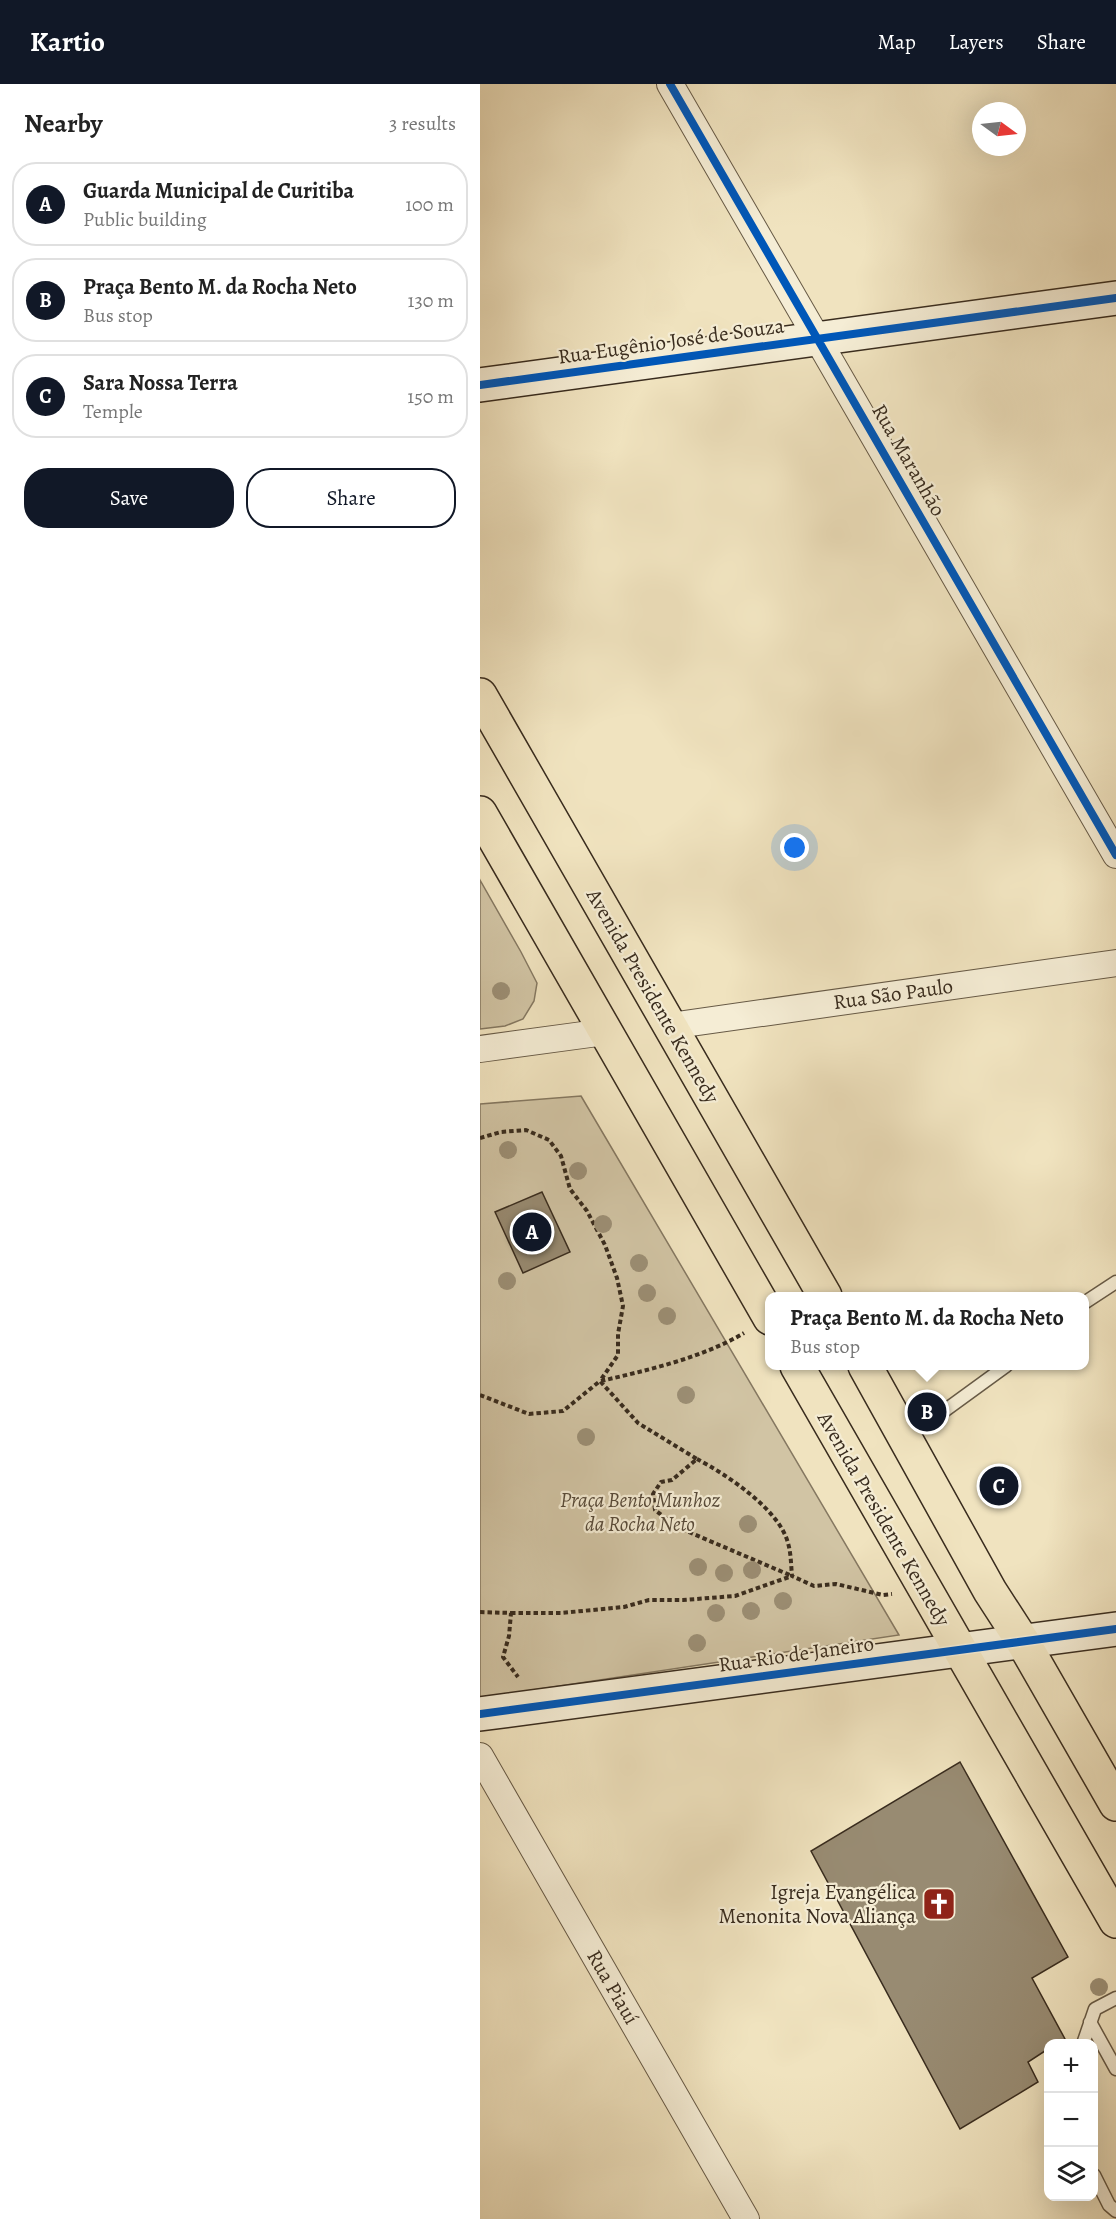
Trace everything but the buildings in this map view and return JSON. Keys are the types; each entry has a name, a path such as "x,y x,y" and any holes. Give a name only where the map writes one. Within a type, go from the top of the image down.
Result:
{"main road":[{"name":"Avenida Presidente Kennedy","path":"480,695 823,1292"},
{"path":"480,813 605,1032 760,1323"},
{"name":"Avenida Presidente Kennedy","path":"800,1370 1116,1922"},
{"path":"867,1370 990,1591 1023,1642 1116,1804"}],"street":[{"name":"Rua Maranhão","path":"670,84 1116,855"},
{"name":"Rua Eugênio José de Souza","path":"480,385 1116,298"},
{"name":"Rua São Paulo","path":"670,1026 1116,963"},
{"path":"480,1049 605,1032"},
{"name":"Rua Rio de Janeiro","path":"480,1714 1116,1629"},
{"name":"Rua Piauí","path":"480,1756 746,2219"}],"lane":[{"path":"1089,1299 1116,1282"},
{"path":"905,1437 999,1370"},
{"path":"1084,2039 1095,2009 1116,1998"},
{"path":"1090,2022 1116,2069"},
{"path":"1098,2183 1109,2205 1116,2211"}],"path":[{"path":"480,1138 501,1132 526,1130 549,1140 561,1156 570,1189 587,1211 605,1245 617,1278 623,1305 618,1334 618,1354 600,1381 563,1411 529,1414 480,1395"},
{"path":"600,1381 662,1366 732,1340 760,1323"},
{"path":"600,1381 638,1423 722,1473 769,1510 788,1541 792,1576"},
{"path":"698,1459 672,1480 660,1482 653,1494 655,1510 677,1527 814,1586 836,1584 883,1595 924,1590"},
{"path":"480,1612 570,1612 624,1607 649,1600 735,1596 792,1576"},
{"path":"511,1613 509,1636 503,1657 516,1676 554,1705"}],"green space":[{"path":"480,880 537,983 534,1001 523,1019 505,1026 480,1029"},
{"name":"Praça Bento Munhoz da Rocha Neto","path":"581,1096 899,1635 480,1698 480,1104"}],"cycle path":[{"path":"670,84 1116,855"},
{"path":"480,385 1116,298"},
{"path":"480,1714 1116,1629"}],"place":[{"name":"Guarda Municipal de Curitiba","path":"532,1232"},
{"name":"Praça Bento M. da Rocha Neto","path":"927,1412"},
{"name":"Sara Nossa Terra","path":"999,1486"},
{"name":"Igreja Evangélica Menonita Nova Aliança","path":"939,1904"}]}
